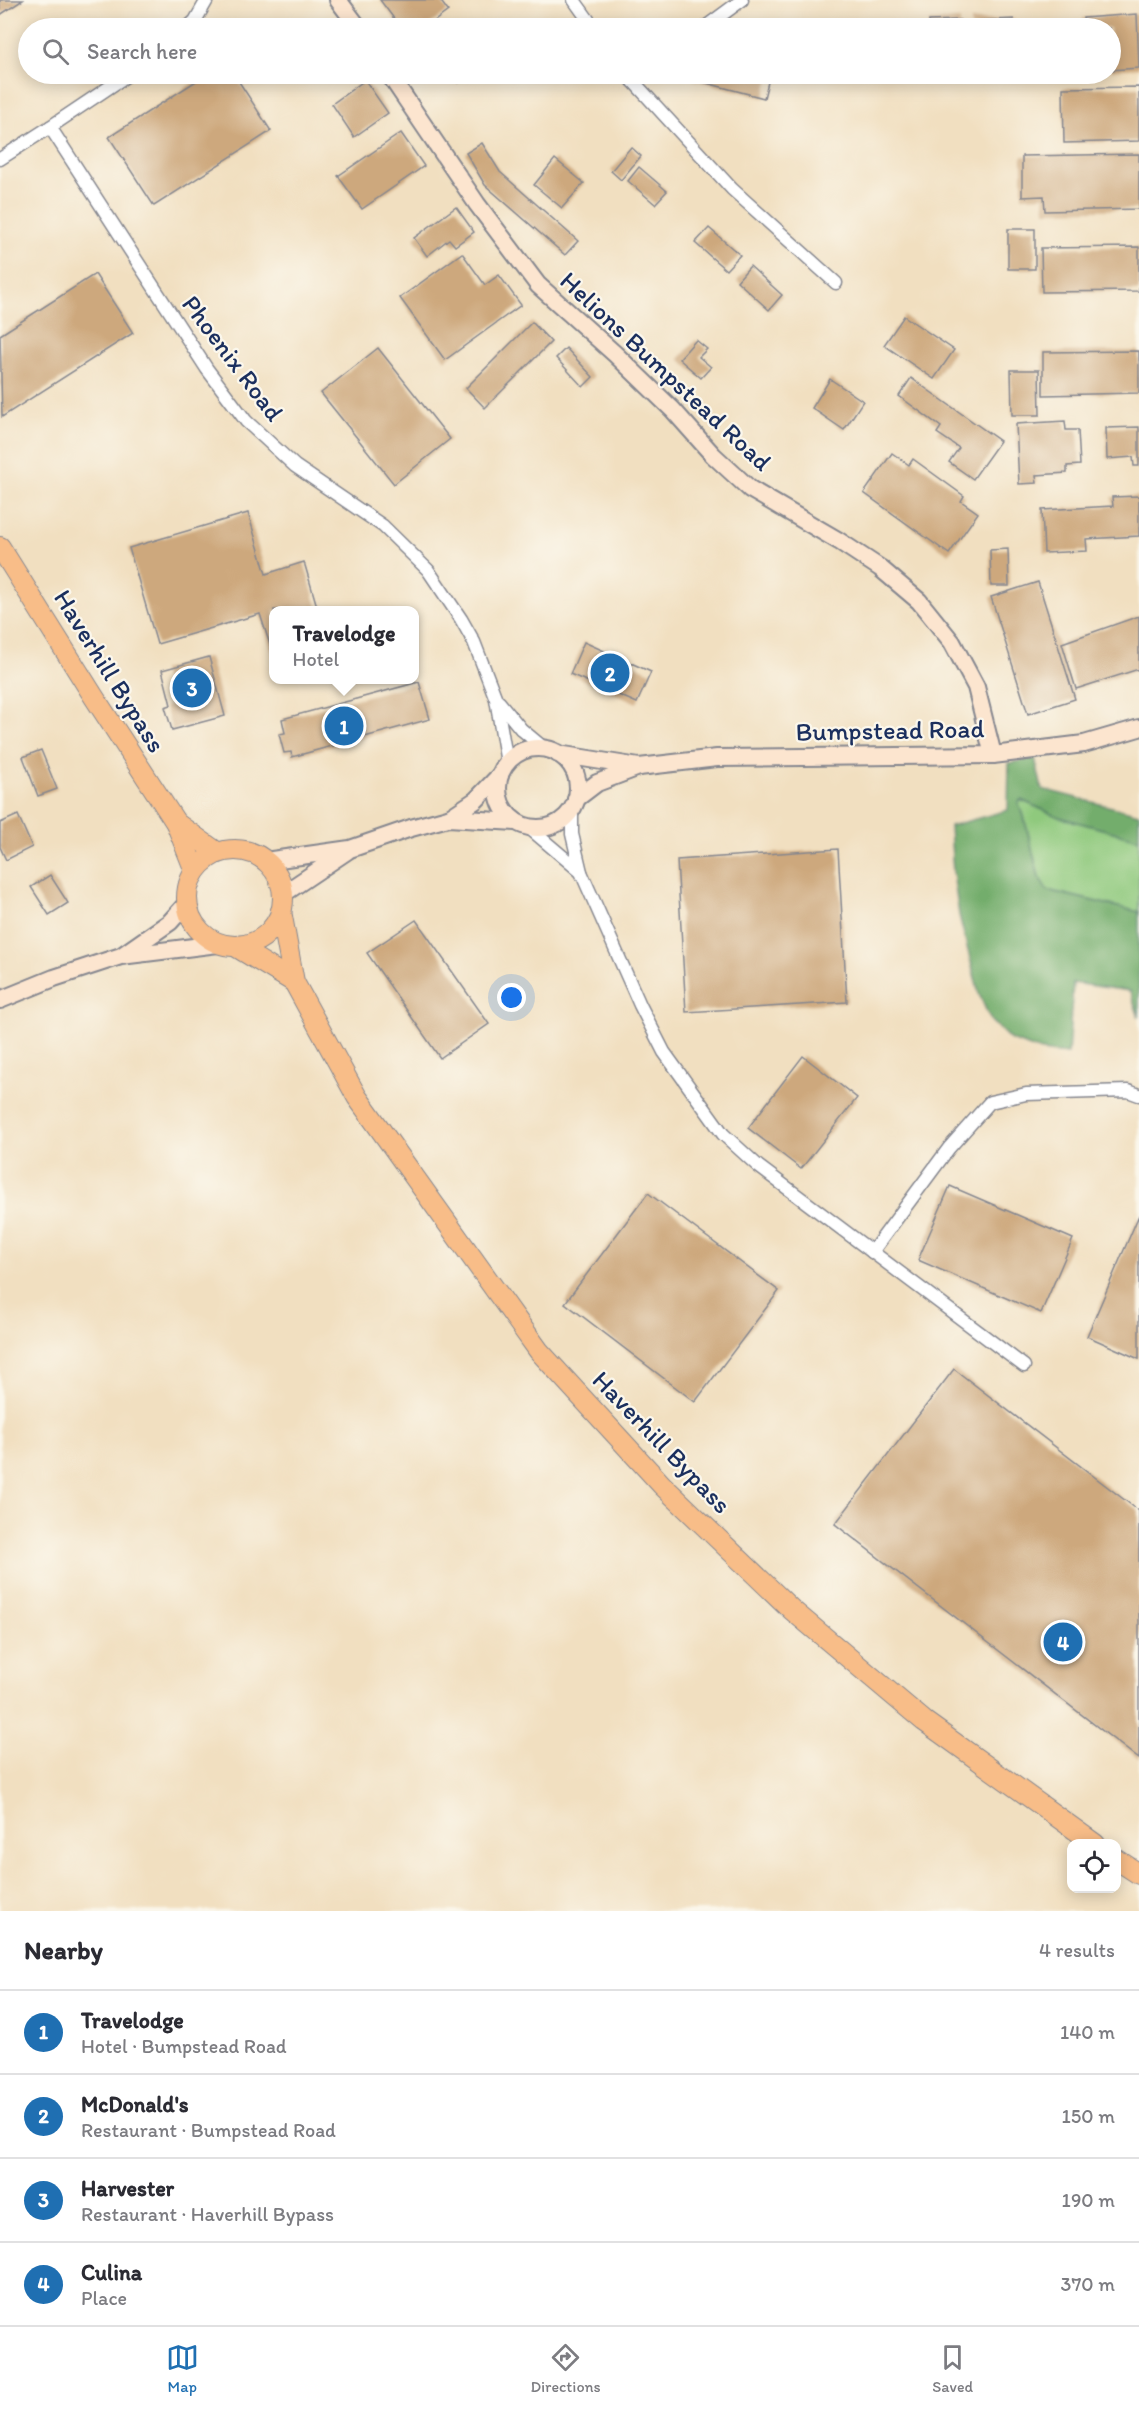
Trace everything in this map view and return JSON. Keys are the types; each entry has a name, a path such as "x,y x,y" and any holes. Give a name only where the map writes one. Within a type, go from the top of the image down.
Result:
{"main road":[{"path":"338,0 352,18"},
{"name":"Helions Bumpstead Road","path":"397,84 477,204 538,285 615,354 673,410 713,455 750,489 872,562 919,601 952,642 976,687 993,755"},
{"name":"Haverhill Bypass","path":"0,547 94,698 176,823 195,871"},
{"name":"Bumpstead Road","path":"574,805 597,783 639,767 717,758 993,755 1084,744 1139,728"},
{"path":"265,861 350,849 448,818 476,800 518,754 531,749 552,751 569,763 576,775 578,787 574,805 564,819 554,825 541,828 522,824 448,818"},
{"name":"Bumpstead Road","path":"552,751 639,767"},
{"path":"504,769 498,788 501,802 507,813 522,824"},
{"name":"Haverhill Bypass","path":"176,823 218,853"},
{"path":"282,903 350,849"},
{"path":"0,1000 54,978 121,956 251,943 266,935 274,926 282,903 278,878 265,861 251,853 234,850 218,853 203,862 195,871 188,887 187,903 191,919 201,933 226,945"},
{"path":"121,956 170,922 187,903"},
{"name":"Haverhill Bypass","path":"282,903 294,982 357,1097 539,1351 662,1485 792,1610 924,1721 1088,1839"},
{"name":"Haverhill Bypass","path":"226,945 294,982"},
{"path":"1121,1862 1139,1874"}],"street":[{"path":"197,18 207,0"},
{"path":"574,0 587,18"},
{"path":"718,18 742,0"},
{"path":"0,159 114,84"},
{"path":"636,84 732,189 836,283"},
{"name":"Phoenix Road","path":"50,127 207,369 246,421 295,466 384,526 428,570 470,634 496,699 504,737 504,769"},
{"name":"Phoenix Road","path":"496,699 521,729 552,751"},
{"path":"574,805 572,834 580,872 640,1005 664,1052 723,1134 758,1166 1024,1366"},
{"path":"522,824 580,872"},
{"path":"872,1252 949,1148 990,1102 1026,1094 1128,1091 1139,1095"}],"green space":[{"path":"1035,758 1042,789 1139,814 1139,839 1059,817 1021,800 1018,803 1023,813 1039,877 1047,890 1139,912 1139,1017 1130,991 1073,983 1068,1054 1041,1051 1011,1040 991,1021 979,994 959,915 953,872 950,826 1008,810 1009,763"},
{"path":"1021,800 1059,817 1139,839 1139,912 1047,890 1039,877 1023,813 1018,803"}],"building":[{"path":"0,0 23,0 0,15"},
{"path":"380,0 440,0 448,11 439,18 394,18"},
{"path":"1137,14 1139,68 1121,69 1121,18 1083,18"},
{"path":"191,84 240,84 271,131 154,206 109,137"},
{"path":"360,84 368,84 388,113 354,137 332,104"},
{"path":"710,84 768,84 764,98"},
{"path":"1139,87 1139,141 1064,143 1063,88"},
{"path":"401,133 424,166 362,209 338,176"},
{"path":"482,143 500,172 578,241 565,255 485,185 466,153"},
{"path":"631,147 641,156 621,180 611,171"},
{"path":"1139,154 1139,209 1045,211 1044,196 1022,197 1022,156"},
{"path":"555,159 584,183 562,208 534,185"},
{"path":"639,167 667,191 655,204 628,181"},
{"path":"456,207 474,232 455,246 449,239 427,256 414,238"},
{"path":"709,228 740,255 726,270 695,243"},
{"path":"1008,229 1035,229 1035,269 1008,269"},
{"path":"1139,247 1139,291 1042,292 1041,248"},
{"path":"462,253 485,285 499,275 521,305 445,360 400,298"},
{"path":"750,266 782,295 769,310 737,281"},
{"path":"95,274 133,333 2,417 0,335"},
{"path":"904,316 954,350 934,379 884,345"},
{"path":"532,322 551,342 485,408 466,388"},
{"path":"696,340 707,349 699,357 711,367 701,378 679,359"},
{"path":"378,348 450,439 394,484 321,393"},
{"path":"566,348 593,377 583,387 556,358"},
{"path":"1139,351 1139,393 1043,395 1043,352"},
{"path":"1011,370 1039,370 1040,415 1012,415"},
{"path":"911,378 1000,441 973,479 949,462 959,448 937,433 941,427 899,396"},
{"path":"830,379 863,401 844,430 812,408"},
{"path":"1065,421 1066,430 1078,430 1080,465 1067,466 1067,473 1036,475 1037,483 1019,484 1016,424"},
{"path":"1139,427 1139,466 1134,466 1133,457 1107,459 1106,428"},
{"path":"892,453 909,465 913,459 964,496 961,501 978,513 949,554 864,493"},
{"path":"1139,496 1139,536 1086,539 1087,551 1044,553 1042,510 1113,506 1112,497"},
{"path":"248,513 266,574 304,562 317,606 269,606 269,642 260,614 157,644 129,548"},
{"path":"1008,549 1009,586 991,586 990,550"},
{"path":"1038,582 1075,699 1028,714 991,597"},
{"path":"1139,616 1139,669 1076,689 1062,643"},
{"path":"584,642 651,672 637,703 570,674"},
{"path":"209,657 225,716 172,730 165,707 171,705 162,670"},
{"path":"419,682 430,719 292,757 291,752 284,753 279,734 285,733 282,719 412,684 419,684"},
{"path":"41,750 57,789 38,796 23,757"},
{"path":"18,815 32,847 6,860 0,847 0,823"},
{"path":"838,849 847,1002 686,1012 677,860"},
{"path":"50,875 68,903 49,915 31,887"},
{"path":"416,920 489,1024 440,1058 367,953"},
{"path":"803,1056 857,1098 801,1169 748,1128"},
{"path":"950,1186 1073,1239 1041,1313 918,1260"},
{"path":"648,1193 779,1291 695,1402 565,1303"},
{"path":"1139,1215 1139,1359 1087,1336"},
{"path":"954,1369 1139,1511 1139,1759 835,1524"}],"place":[{"name":"McDonald's","path":"610,673"},
{"name":"Harvester","path":"192,688"},
{"name":"Travelodge","path":"344,726"},
{"name":"Culina","path":"1063,1642"}]}
